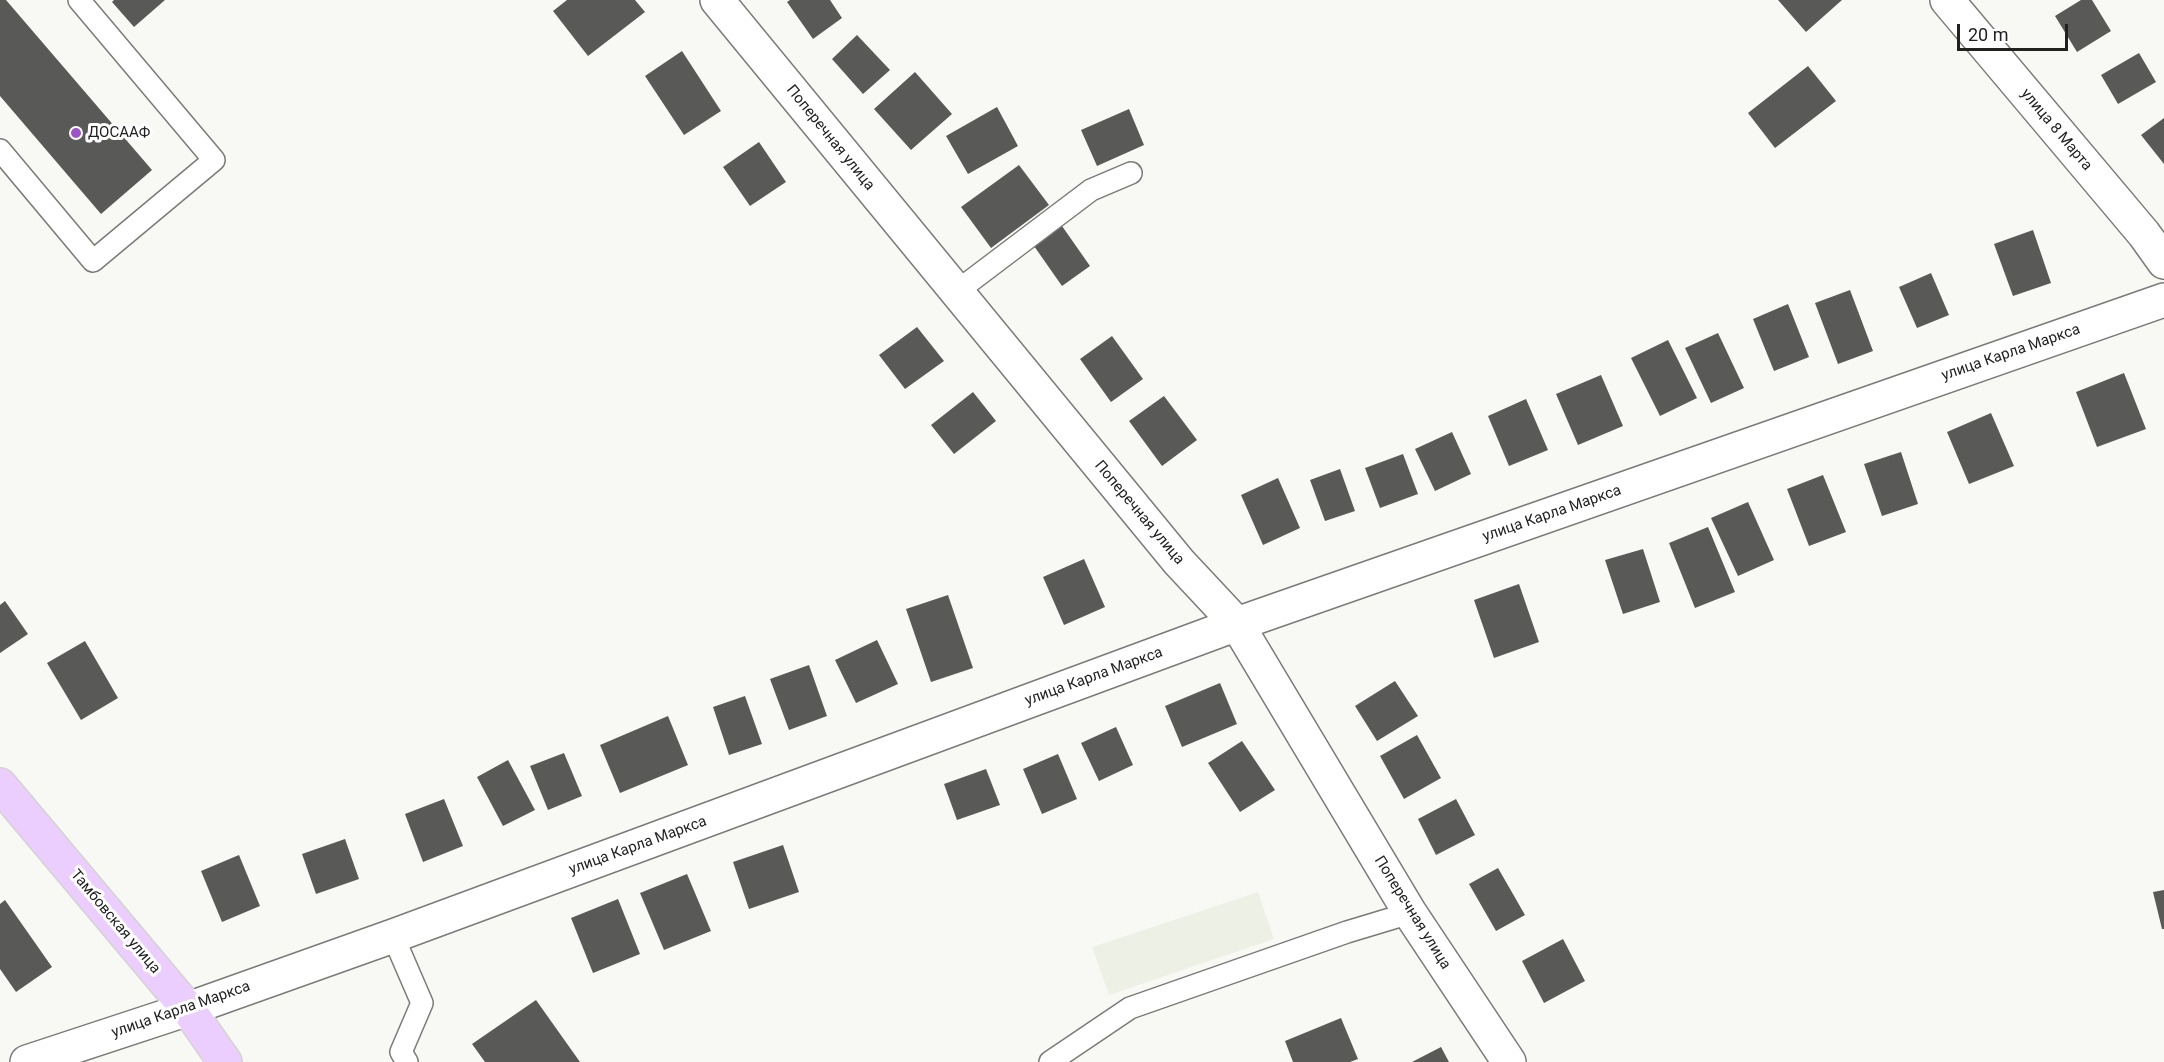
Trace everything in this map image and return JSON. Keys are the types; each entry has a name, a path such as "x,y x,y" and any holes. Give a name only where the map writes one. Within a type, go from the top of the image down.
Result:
{"main road":[{"name":"Тамбовская улица","path":"0,785 188,1009 225,1062"}],"street":[{"name":"Поперечная улица","path":"717,0 1179,562 1237,624 1410,913 1509,1062"},
{"name":"улица 8 Марта","path":"1947,0 2164,262"},
{"name":"улица Карла Маркса","path":"27,1062 188,1009 393,936 1237,624 2164,300"}],"lane":[{"path":"0,150 93,261 214,160 79,0"},
{"path":"956,292 1091,190 1131,173"},
{"path":"1050,1062 1130,1008 1347,932 1410,913"},
{"path":"393,936 422,1003 401,1052 407,1062"}],"shaded area":[{"path":"1258,892 1274,939 1109,995 1092,947"}],"building":[{"name":"ДОСААФ","path":"0,0 6,0 152,170 101,214 0,96"},
{"path":"114,0 165,0 134,27 112,2"},
{"path":"567,0 635,0 645,12 588,56 553,11"},
{"path":"790,0 830,0 842,18 813,39 787,2"},
{"path":"1778,0 1842,0 1806,32"},
{"path":"2081,0 2092,0 2111,31 2077,52 2055,16"},
{"path":"857,35 890,70 863,94 832,59"},
{"path":"682,51 721,111 684,135 645,76"},
{"path":"2139,53 2156,82 2118,104 2101,75"},
{"path":"1808,66 1836,101 1775,148 1748,113"},
{"path":"915,72 952,114 911,150 874,109"},
{"path":"997,107 1018,146 968,174 946,136"},
{"path":"1129,109 1144,145 1097,166 1081,130"},
{"path":"2164,118 2164,164 2141,135"},
{"path":"759,142 786,182 750,206 723,167"},
{"path":"1019,165 1049,205 991,248 961,207"},
{"path":"1062,226 1090,266 1062,286 1034,246"},
{"path":"2033,230 2051,283 2013,296 1994,244"},
{"path":"1931,273 1949,315 1917,328 1899,287"},
{"path":"1850,290 1873,351 1838,364 1815,303"},
{"path":"1788,304 1809,357 1774,371 1753,319"},
{"path":"917,327 944,361 905,389 879,355"},
{"path":"1718,333 1744,388 1711,403 1685,348"},
{"path":"1112,336 1143,379 1111,402 1080,359"},
{"path":"1668,340 1697,398 1660,416 1631,358"},
{"path":"2124,373 2146,429 2097,447 2076,392"},
{"path":"1601,375 1623,426 1578,445 1556,394"},
{"path":"973,392 996,421 954,454 931,425"},
{"path":"1164,396 1197,440 1162,466 1129,421"},
{"path":"1526,399 1548,450 1509,466 1488,416"},
{"path":"1991,413 2014,466 1969,484 1947,432"},
{"path":"1452,432 1471,474 1435,491 1415,449"},
{"path":"1901,452 1918,504 1882,516 1864,464"},
{"path":"1403,454 1418,494 1380,508 1365,468"},
{"path":"1340,469 1355,511 1325,521 1310,480"},
{"path":"1823,475 1846,532 1809,546 1787,489"},
{"path":"1278,478 1300,528 1263,545 1241,495"},
{"path":"1748,502 1774,560 1738,576 1711,518"},
{"path":"1708,527 1735,592 1695,608 1669,543"},
{"path":"1643,549 1660,602 1623,614 1605,560"},
{"path":"1084,559 1105,607 1064,625 1043,577"},
{"path":"1519,584 1539,642 1494,658 1474,600"},
{"path":"948,595 973,668 931,682 906,609"},
{"path":"5,601 28,634 0,653 0,605"},
{"path":"877,640 898,684 856,703 835,660"},
{"path":"85,641 118,698 81,720 47,663"},
{"path":"809,665 827,716 789,730 770,679"},
{"path":"1395,681 1418,716 1377,741 1355,706"},
{"path":"1220,683 1237,724 1182,747 1165,706"},
{"path":"745,696 762,744 729,755 713,707"},
{"path":"668,716 688,765 620,793 600,745"},
{"path":"1116,727 1133,765 1099,781 1081,743"},
{"path":"1417,735 1441,778 1404,799 1380,756"},
{"path":"1242,741 1275,790 1240,812 1208,763"},
{"path":"564,753 582,796 548,810 530,766"},
{"path":"1058,754 1077,799 1042,814 1023,769"},
{"path":"508,760 535,810 503,826 477,777"},
{"path":"986,769 1000,805 957,820 944,784"},
{"path":"444,799 463,846 423,862 405,814"},
{"path":"1456,799 1475,835 1436,855 1418,819"},
{"path":"345,839 359,879 316,894 302,854"},
{"path":"783,845 799,892 749,909 733,862"},
{"path":"239,855 260,906 222,922 201,871"},
{"path":"1498,868 1525,915 1496,931 1469,884"},
{"path":"687,874 711,931 664,950 640,893"},
{"path":"2164,890 2164,929 2162,929 2153,892"},
{"path":"618,899 640,954 593,973 571,918"},
{"path":"5,900 52,967 16,992 0,969 0,904"},
{"path":"1563,939 1585,981 1544,1003 1522,961"},
{"path":"536,1000 580,1062 485,1062 472,1044"},
{"path":"1341,1018 1358,1059 1350,1062 1293,1062 1285,1041"},
{"path":"1441,1047 1449,1062 1412,1062"}],"place":[{"name":"ДОСААФ","path":"76,133"}]}
